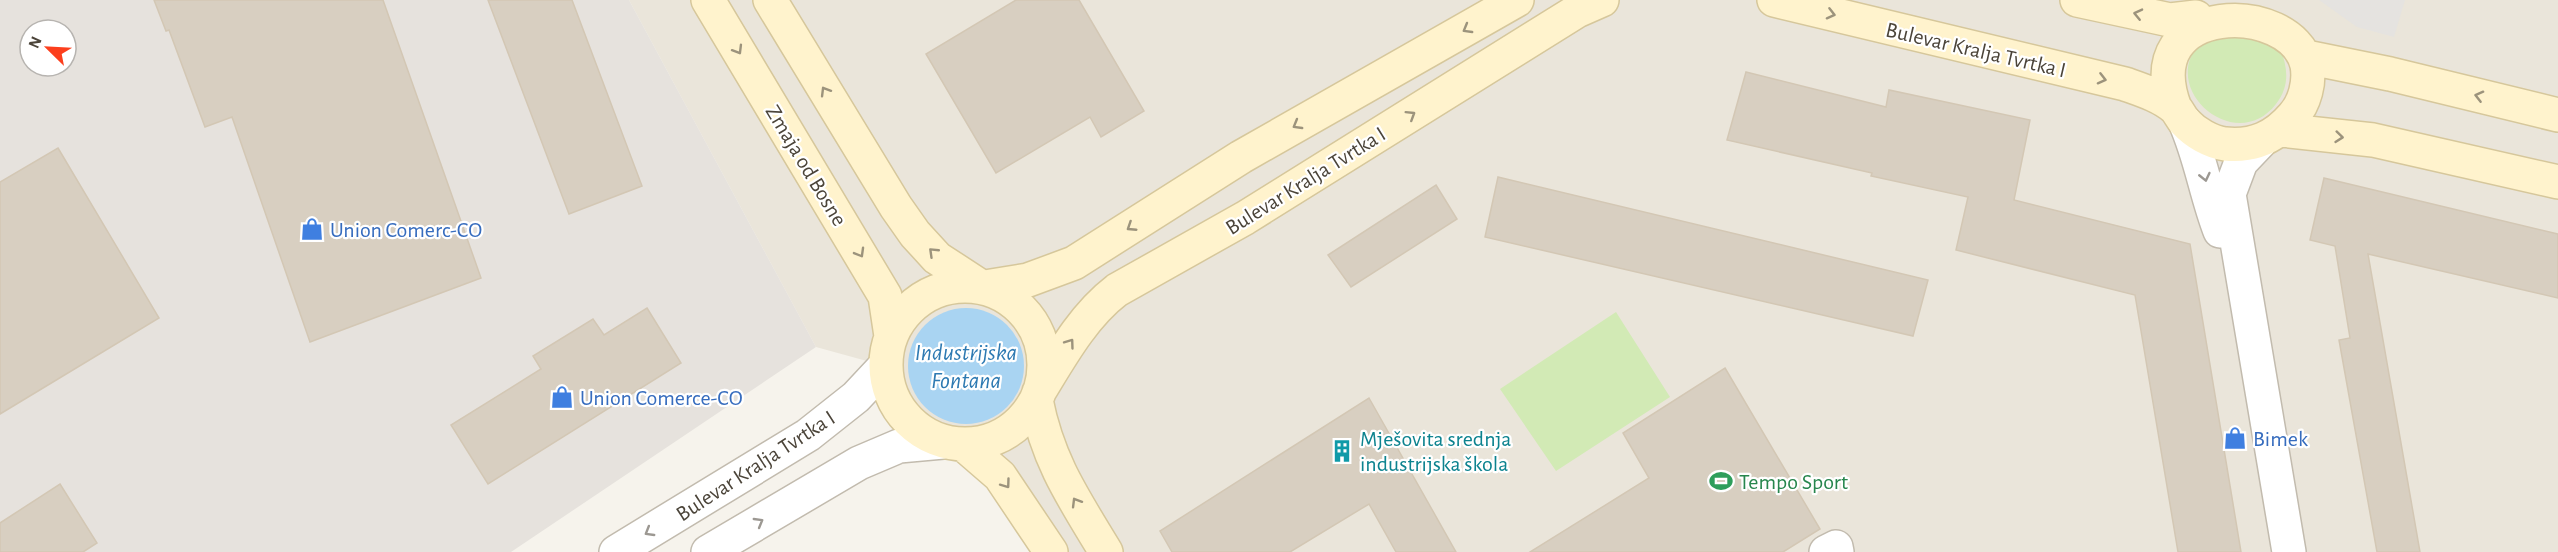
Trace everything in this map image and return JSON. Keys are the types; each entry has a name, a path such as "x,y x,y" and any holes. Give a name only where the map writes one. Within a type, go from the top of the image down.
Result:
{"street":[{"name":"Zmaja od Bosne","path":"708,0 885,296 890,391 902,414 921,431 953,443 1000,476 1051,552"},
{"path":"770,0 896,207 915,234 937,258 983,287 1009,298 1028,316 1041,340 1044,366 1038,396 1042,433 1057,468 1107,552"},
{"path":"888,351 901,316 917,300 937,290 958,285 983,287 1028,280 1074,263 1241,157 1517,0"},
{"name":"Bulevar Kralja Tvrtka I","path":"1038,396 1067,347 1101,302 1117,290 1245,218 1577,11 1602,0"},
{"name":"Bulevar Kralja Tvrtka I","path":"1774,0 2125,84 2151,93 2180,115 2202,136 2223,144 2245,145 2271,136 2373,140 2558,182"},
{"path":"2077,0 2170,20 2196,17"},
{"path":"2244,291 2212,209 2197,148 2168,89 2167,69 2171,49 2181,31 2196,17 2213,7 2232,3 2252,5 2271,12 2287,23 2299,39 2306,57 2308,71 2304,99 2297,112 2241,162 2229,195 2289,552"},
{"path":"2306,57 2390,74 2558,115"},
{"name":"Bulevar Kralja Tvrtka I","path":"616,552 808,435 856,397 888,351"},
{"path":"708,552 859,463 899,446 986,442 1006,433 1023,418 1038,396"},
{"path":"1826,552 1836,547 1837,552"}],"shaded area":[{"path":"0,0 629,0 816,347 511,552 0,552"},
{"path":"629,0 2558,0 2558,552 1051,552 963,444 921,431 902,414 890,391 885,366 816,347"},
{"path":"2319,0 2405,0 2394,37 2357,27"}],"green space":[{"path":"2223,26 2280,48 2285,63 2286,84 2276,104 2260,118 2242,123 2224,120 2208,111 2196,98 2189,81 2189,63 2198,45"},
{"path":"1616,312 1670,397 1556,471 1500,389"}],"water":[{"name":"Industrijska Fontana","path":"966,308 988,313 1007,325 1019,344 1024,366 1019,388 1007,407 988,419 966,424 944,419 925,407 913,388 908,366 913,344 925,325 944,313"}],"building":[{"path":"154,0 383,0 481,278 310,342 232,117 205,127 169,30 166,31"},
{"path":"488,0 572,0 642,186 569,214"},
{"path":"1016,0 1079,0 1144,111 1101,137 1090,117 996,173 926,54"},
{"path":"1746,72 1886,107 1889,90 2030,120 2014,200 2190,244 2241,552 2178,552 2135,295 1956,250 1968,197 1871,176 1872,173 1727,140"},
{"path":"58,148 159,318 0,414 0,182"},
{"path":"1498,177 1928,280 1913,336 1485,237"},
{"path":"2324,178 2558,234 2558,298 2368,254 2420,552 2377,552 2339,340 2350,338 2335,246 2310,240"},
{"path":"1436,185 1457,219 1351,287 1328,255"},
{"name":"Union Comerce-CO","path":"647,308 681,363 488,484 451,425 541,369 533,356 593,319 604,335"},
{"name":"Tempo Sport","path":"1725,368 1820,529 1783,552 1530,552 1649,478 1623,433"},
{"name":"Mješovita srednja industrijska škola","path":"1369,398 1456,552 1396,552 1369,504 1290,552 1172,552 1160,531"},
{"path":"60,484 97,543 83,552 0,552 0,523"}],"place":[{"name":"Union Comerc-CO","path":"312,229"},
{"name":"Union Comerce-CO","path":"562,397"},
{"name":"Bimek","path":"2235,438"},
{"name":"Mješovita srednja industrijska škola","path":"1342,451"},
{"name":"Tempo Sport","path":"1721,481"}]}
